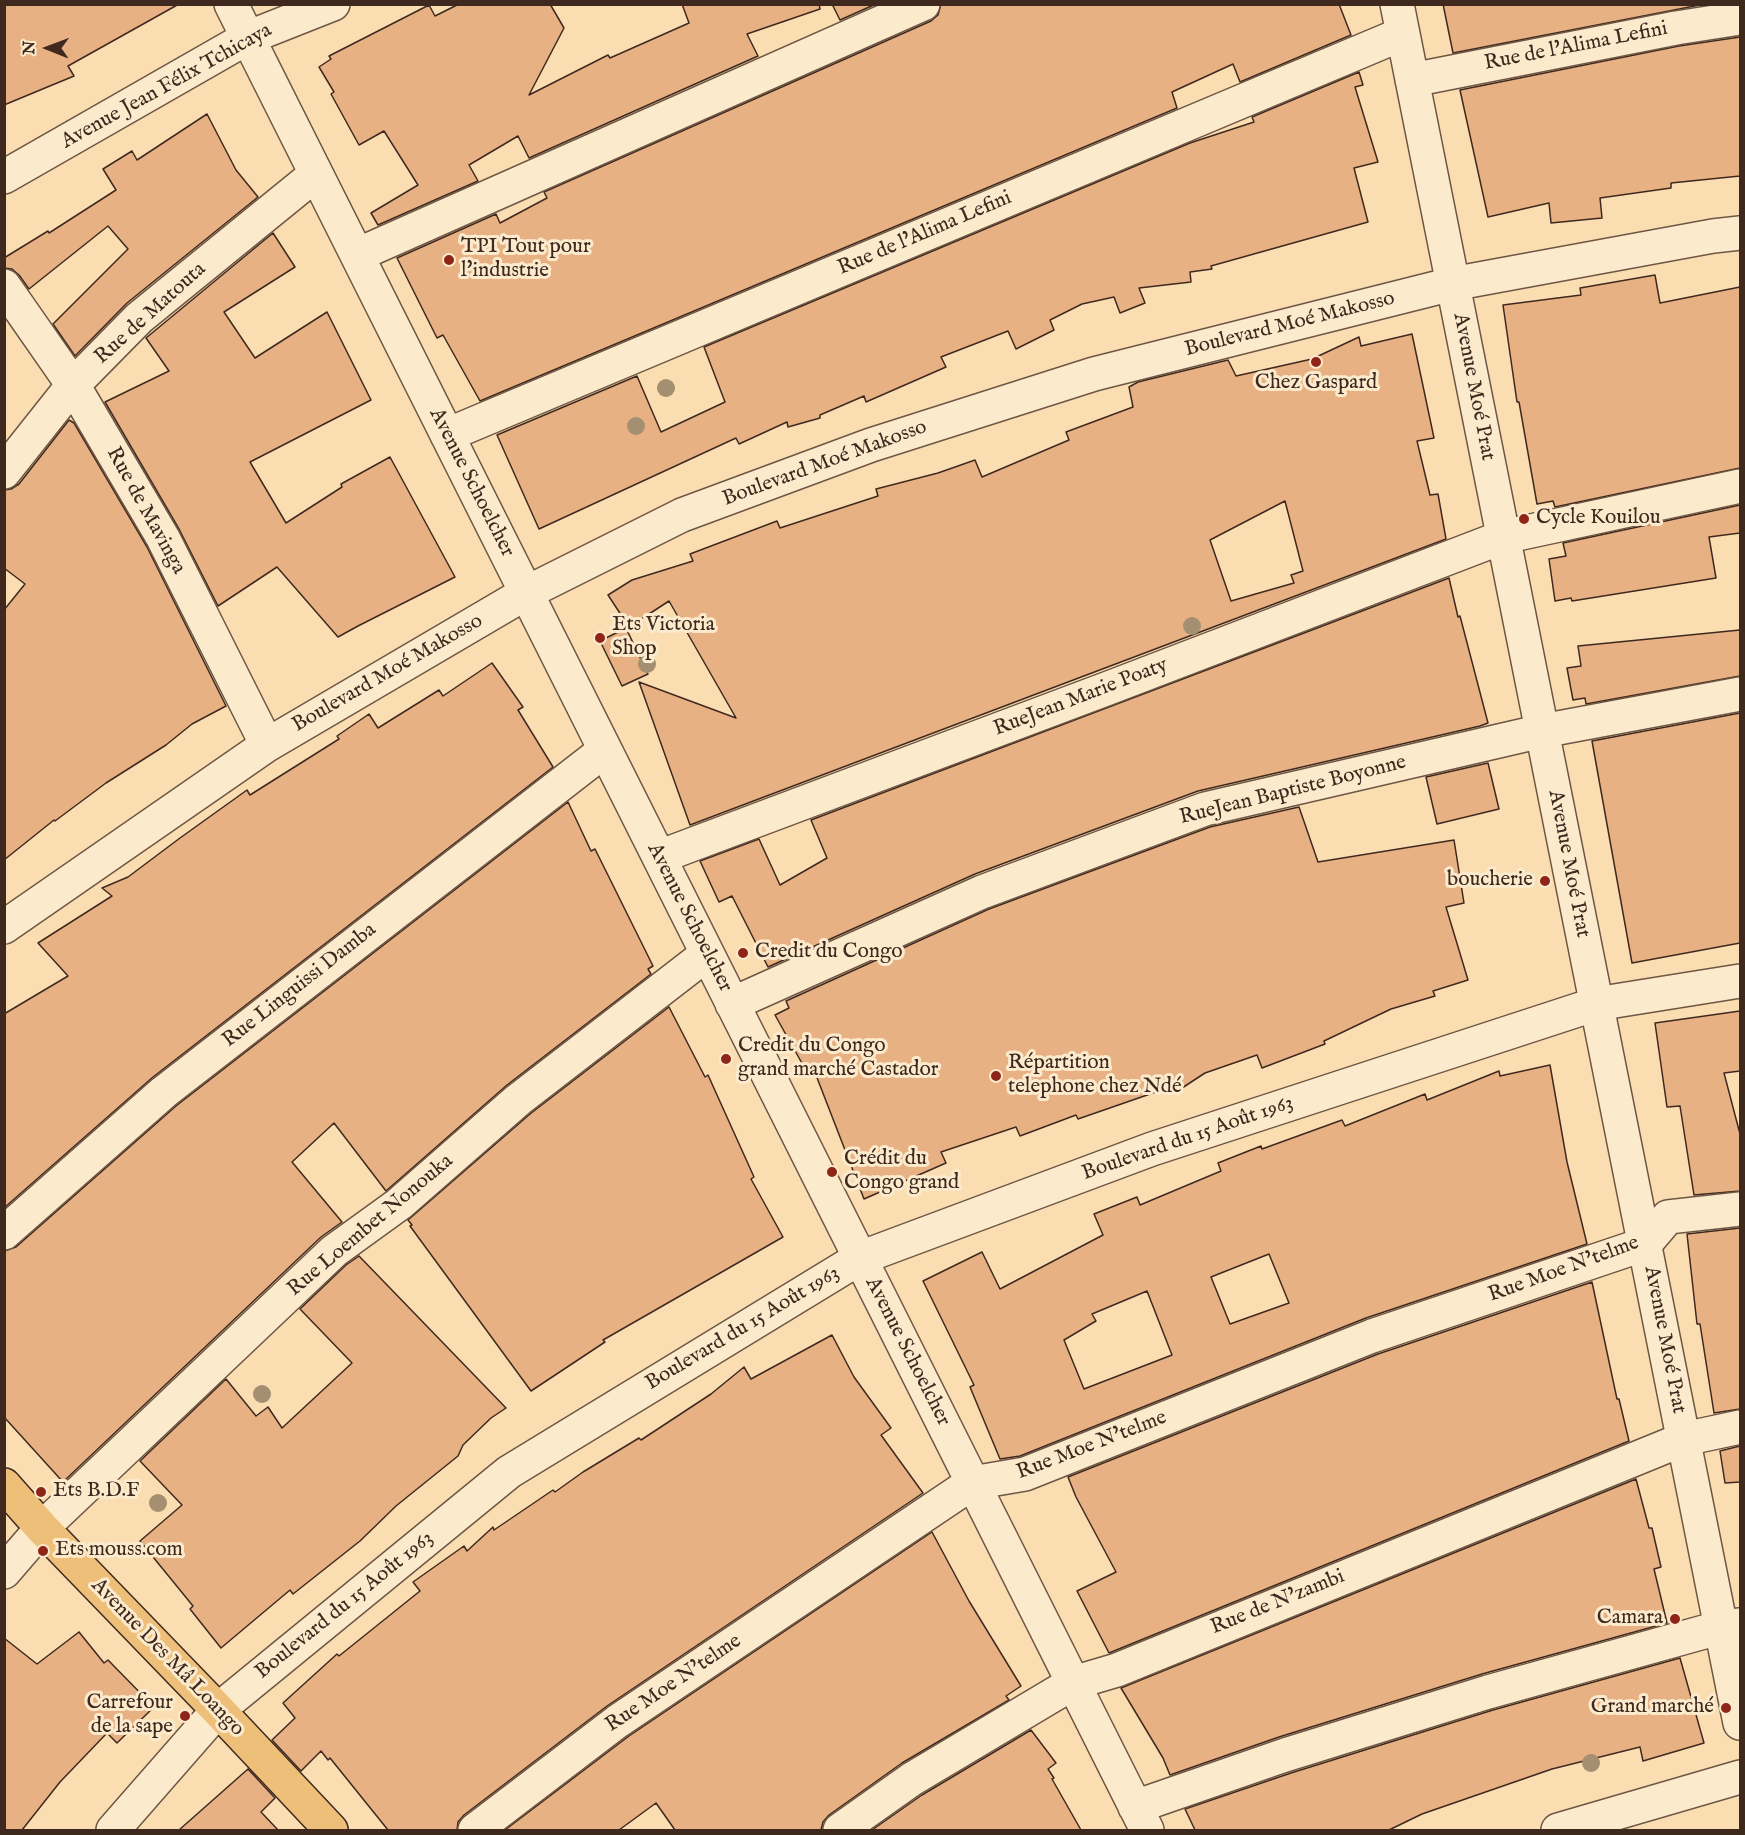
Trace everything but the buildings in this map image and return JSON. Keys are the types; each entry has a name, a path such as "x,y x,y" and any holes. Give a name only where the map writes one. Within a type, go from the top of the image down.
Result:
{"main road":[{"name":"Avenue Des Mâ Loango","path":"4,1485 42,1528 331,1830"}],"street":[{"name":"Avenue Schoelcher","path":"231,4 1141,1819"},
{"name":"Avenue Jean Félix Tchicaya","path":"4,177 247,38 333,4"},
{"path":"357,255 922,4"},
{"name":"Rue de l'Alima Lefini","path":"1412,80 1676,28 1740,18"},
{"name":"Rue de l'Alima Lefini","path":"447,435 1400,19"},
{"name":"Avenue Moé Prat","path":"1400,19 1684,1439 1731,1626 1740,1723"},
{"name":"Rue de Matouta","path":"4,472 73,386 140,318 316,174"},
{"name":"Boulevard Moé Makosso","path":"4,927 267,746 526,593 682,515 871,445 1094,374 1452,284 1740,233"},
{"name":"Rue de Mavinga","path":"4,286 73,386 162,538 267,746"},
{"name":"RueJean Marie Poaty","path":"659,857 1503,537 1740,486"},
{"name":"RueJean Baptiste Boyonne","path":"732,1004 982,892 1205,809 1542,731 1740,694"},
{"name":"Rue Linguissi Damba","path":"4,1233 164,1092 605,750"},
{"name":"Rue Loembet Nonouka","path":"4,1572 42,1528 334,1251 399,1204 518,1100 707,954"},
{"name":"Boulevard du 15 Août 1963","path":"113,1830 218,1710 509,1472 860,1258 1152,1149 1596,1004 1740,981"},
{"name":"Rue Moe N'telme","path":"475,1830 618,1721 972,1483 1025,1474 1372,1336 1645,1244 1668,1217 1740,1209"},
{"name":"Rue de N'zambi","path":"840,1830 912,1779 1073,1683 1117,1670 1684,1439 1740,1427"},
{"path":"1141,1819 1285,1755 1488,1692 1731,1626"},
{"path":"1558,1830 1740,1777"}],"place":[{"name":"TPI Tout pour l'industrie","path":"449,260"},
{"name":"Chez Gaspard","path":"1316,362"},
{"name":"Cycle Kouilou","path":"1524,519"},
{"name":"Ets Victoria Shop","path":"600,638"},
{"name":"boucherie","path":"1545,881"},
{"name":"Credit du Congo","path":"743,953"},
{"name":"Credit du Congo grand marché Castador","path":"726,1059"},
{"name":"Répartition telephone chez Ndé","path":"996,1076"},
{"name":"Crédit du Congo grand","path":"832,1172"},
{"name":"Ets B.D.F","path":"41,1492"},
{"name":"Ets mouss.com","path":"43,1551"},
{"name":"Camara","path":"1675,1619"},
{"name":"Grand marché","path":"1726,1708"},
{"name":"Carrefour de la sape","path":"185,1716"}]}
